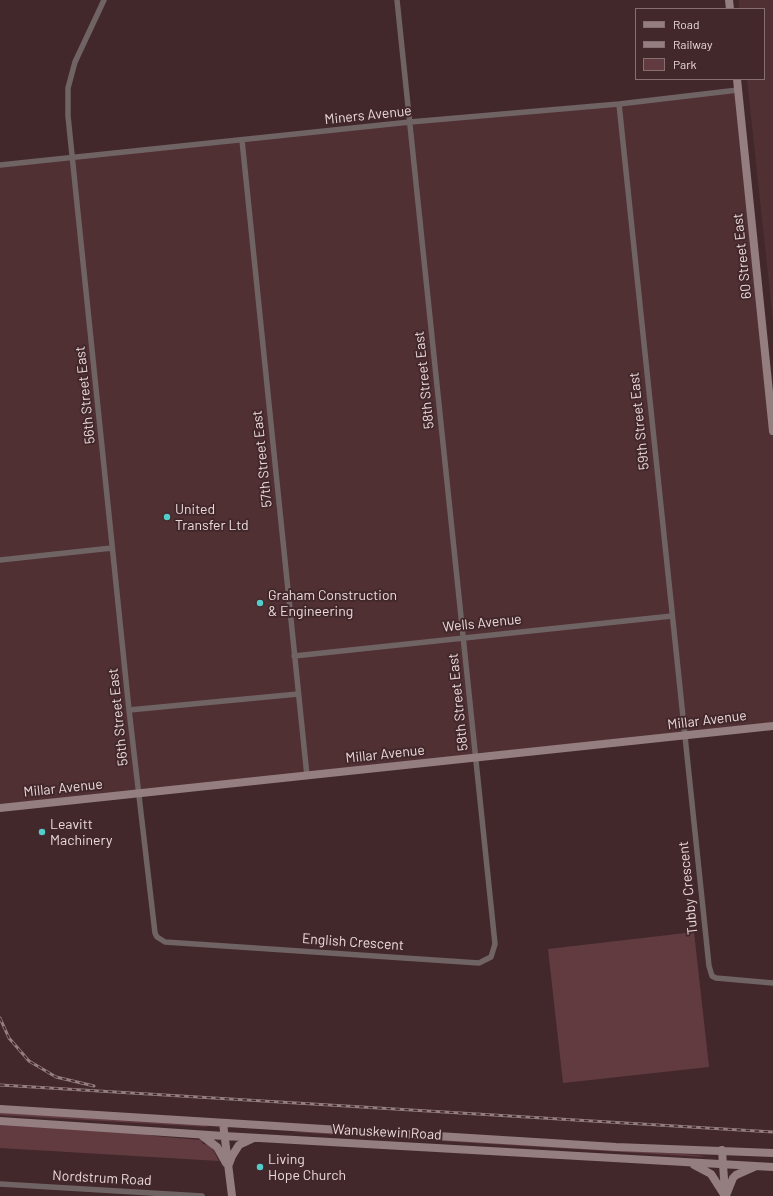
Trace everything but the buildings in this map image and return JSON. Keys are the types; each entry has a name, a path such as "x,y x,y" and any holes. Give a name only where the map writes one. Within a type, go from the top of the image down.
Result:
{"main road":[{"name":"60 Street East","path":"737,80 773,431"},
{"name":"Millar Avenue","path":"0,808 773,726"},
{"name":"Wanuskewin Road","path":"0,1109 616,1147 722,1150 773,1154"},
{"name":"Wanuskewin Road","path":"0,1121 224,1136 773,1167"},
{"path":"223,1123 232,1196"},
{"path":"198,1134 217,1147 229,1167"},
{"path":"229,1167 232,1156 239,1145 255,1137"},
{"path":"722,1150 726,1196"},
{"path":"688,1162 711,1174 726,1196"},
{"path":"726,1196 733,1178 736,1175 756,1166"}],"street":[{"name":"56th Street East","path":"104,0 75,62 68,88 68,116 112,548 139,793"},
{"name":"58th Street East","path":"397,0 475,758"},
{"name":"Miners Avenue","path":"0,165 410,122 618,104 738,90"},
{"name":"59th Street East","path":"618,104 684,736"},
{"name":"57th Street East","path":"242,140 307,776"},
{"path":"0,560 112,548"},
{"name":"Wells Avenue","path":"294,656 672,616"},
{"path":"129,710 298,694"},
{"name":"Tubby Crescent","path":"684,736 710,972 712,976 720,979 773,982"},
{"name":"English Crescent","path":"139,793 154,927 156,937 161,940 479,963 491,956 495,944 475,758"},
{"name":"Nordstrum Road","path":"0,1184 202,1196"},
{"path":"86,1190 87,1196"}],"shaded area":[{"path":"739,0 773,0 773,321 747,80 765,80 765,8 739,8"},
{"path":"738,90 773,431 773,726 0,808 0,165"}],"green space":[{"path":"694,932 709,1067 563,1083 548,949"},
{"path":"0,1112 204,1125 208,1127 0,1115"},
{"path":"0,1124 141,1133 154,1136 201,1140 203,1144 209,1145 212,1148 219,1161 0,1148"},
{"path":"316,1131 698,1155 705,1157 292,1132"}],"railway":[{"path":"0,1018 9,1038 29,1061 56,1077 94,1086"},
{"path":"0,1085 773,1132"}],"place":[{"name":"United Transfer Ltd","path":"167,517"},
{"name":"Graham Construction & Engineering","path":"260,603"},
{"name":"Leavitt Machinery","path":"42,832"},
{"name":"Living Hope Church","path":"260,1167"}]}
